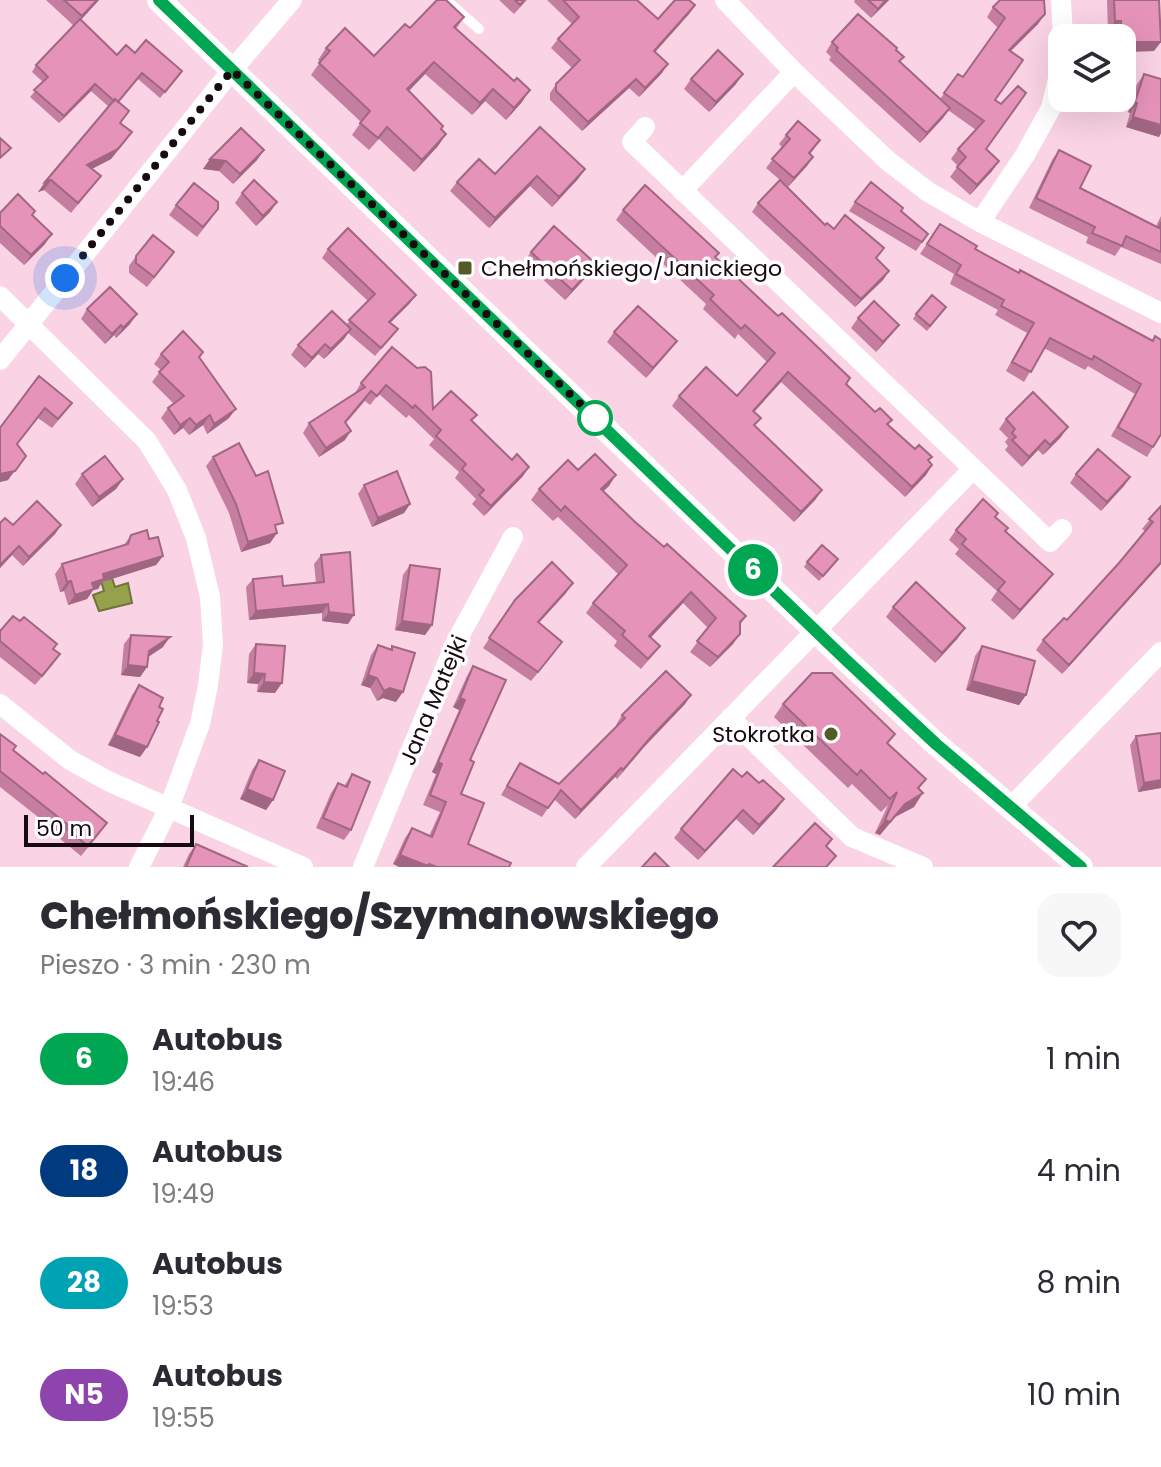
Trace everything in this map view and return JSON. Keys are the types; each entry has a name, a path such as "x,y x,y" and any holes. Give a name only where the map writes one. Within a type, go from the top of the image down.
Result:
{"street":[{"path":"159,0 936,744 1081,867"},
{"path":"0,360 232,70 292,0"},
{"path":"725,0 794,72 888,161 927,191 980,222 1161,313"},
{"path":"1061,0 1062,24"},
{"path":"682,191 794,72"},
{"path":"980,222 1025,155 1049,112"},
{"path":"645,127 632,142 682,191 1050,542 1062,529"},
{"path":"0,296 147,441 177,490 196,538 210,597 213,645 200,724 169,808 139,867"},
{"path":"586,867 973,469"},
{"name":"Jana Matejki","path":"363,867 455,644 513,537"},
{"path":"1011,807 1161,652"},
{"path":"0,704 70,760 303,867"},
{"path":"730,718 852,837 923,867"}],"lane":[{"path":"446,0 479,29"}],"shaded area":[{"path":"112,578 115,587 128,583 132,603 99,611 93,595 104,591 101,581"}],"building":[{"path":"64,0 97,0 82,16"},
{"path":"437,0 446,0 464,17 454,27 514,81 517,78 530,90 514,108 493,89 480,103 434,62 407,89 443,126 441,129 446,134 422,160 387,127 378,138 360,123 370,111 319,63 330,51 326,48 345,28 374,56 405,24 410,28"},
{"path":"563,0 637,0 658,19 675,0 689,0 695,5 654,51 668,64 645,88 636,79 588,122 556,91 556,84 580,60 558,39 579,17"},
{"path":"868,0 886,0 878,9"},
{"path":"1000,0 1044,0 1045,14 1009,50 1023,60 995,100 1001,104 1018,86 1026,93 986,149 999,161 977,185 957,167 966,157 958,149 984,121 944,93 958,74 963,77 1005,18 993,7"},
{"path":"1114,0 1159,0 1161,42 1136,42 1136,24 1115,21"},
{"path":"858,14 897,48 904,57 899,61 950,108 927,133 836,50 838,48 832,42"},
{"path":"80,19 117,55 126,45 135,53 146,40 182,71 165,92 142,73 118,102 95,84 64,116 34,90 48,77 36,65"},
{"path":"718,50 743,74 716,102 691,79"},
{"path":"1144,74 1161,79 1161,125 1133,117"},
{"path":"115,99 129,111 120,123 132,132 118,149 87,165 101,176 78,203 51,180 45,182"},
{"path":"798,121 820,140 809,153 813,157 794,178 772,159 790,139 786,135"},
{"path":"540,127 585,169 559,197 537,176 495,218 457,182 479,159 495,174"},
{"path":"241,128 264,150 240,174 226,161 210,159"},
{"path":"0,138 11,148 0,158"},
{"path":"1059,150 1091,166 1080,188 1159,228 1161,222 1161,252 1126,236 1122,246 1092,233 1095,227 1036,198"},
{"path":"254,180 277,202 263,216 242,193"},
{"path":"780,180 825,225 827,223 834,229 845,215 884,248 876,258 889,271 861,299 758,203"},
{"path":"871,182 928,234 922,242 855,202"},
{"path":"194,183 218,202 218,209 203,227 176,205"},
{"path":"645,185 719,253 715,257 778,316 782,313 850,378 846,384 875,412 880,408 892,420 887,424 915,449 919,445 932,457 928,460 932,465 912,487 788,372 753,411 761,418 754,425 822,490 801,512 679,396 706,367 737,396 775,353 745,325 741,329 710,299 714,295 623,210"},
{"path":"18,194 35,211 32,215 52,234 31,255 0,226 0,213"},
{"path":"940,224 977,246 975,249 1019,273 1020,270 1153,341 1155,336 1161,340 1161,434 1153,447 1118,427 1141,384 1094,356 1092,360 1050,338 1031,372 1012,362 1034,323 1001,306 1004,300 956,274 961,265 927,244"},
{"path":"554,226 596,264 572,290 531,252"},
{"path":"348,228 416,295 389,322 398,329 381,348 349,320 375,294 328,249"},
{"path":"153,235 174,252 154,277 136,263 136,256"},
{"path":"110,287 137,314 112,334 87,309"},
{"path":"932,295 946,307 930,326 916,314"},
{"path":"874,301 899,325 883,342 858,318"},
{"path":"638,306 677,341 653,368 614,332"},
{"path":"332,311 351,329 331,349 325,344 312,358 298,345"},
{"path":"183,331 203,352 199,357 236,409 214,424 210,415 196,425 190,418 180,425 168,408 184,396 159,372 169,362 161,354"},
{"path":"392,347 417,368 425,367 431,372 433,409 451,391 477,415 471,420 512,460 517,454 529,467 491,506 479,495 484,490 462,469 466,464 436,436 441,430 415,405 413,408 386,385 377,396 371,391 345,422 351,431 326,448 309,423 365,387 361,383"},
{"path":"39,376 72,403 58,419 45,408 17,444 26,456 15,471 0,474 0,428"},
{"path":"1033,392 1068,427 1050,445 1045,440 1029,457 1012,440 1016,437 1012,433 1015,429 1006,419"},
{"path":"239,443 256,476 268,471 283,523 275,525 277,533 248,542 236,504 213,457"},
{"path":"1098,449 1130,477 1107,502 1076,474"},
{"path":"595,454 616,475 601,489 746,616 740,622 740,634 718,657 697,641 716,618 691,592 649,636 660,646 648,659 622,635 625,631 593,603 627,565 565,506 561,511 539,489 568,460 578,470"},
{"path":"105,456 123,479 99,497 82,474"},
{"path":"397,471 410,504 378,518 364,485"},
{"path":"983,499 998,513 995,517 1008,528 1005,531 1053,574 1020,610 998,590 1005,582 962,544 966,539 956,530"},
{"path":"37,501 61,525 29,557 19,546 0,565 0,523 5,518 13,525"},
{"path":"1161,506 1161,562 1069,665 1043,640 1064,618 1067,620 1119,563 1153,522 1149,519"},
{"path":"147,530 149,539 158,537 163,556 103,574 104,579 92,583 94,589 75,595 62,564 128,544 131,535"},
{"path":"822,545 838,559 823,576 807,562"},
{"path":"350,552 354,615 329,612 328,604 256,611 253,579 282,576 283,586 324,582 321,555"},
{"path":"552,562 573,583 538,622 562,642 538,672 489,638 515,600"},
{"path":"410,565 440,569 432,625 402,621"},
{"path":"916,582 965,628 942,653 893,607"},
{"path":"13,616 20,621 24,617 57,644 53,649 60,654 42,676 0,641 0,631"},
{"path":"131,635 170,637 149,651 147,667 128,665"},
{"path":"256,644 285,646 282,683 264,682 265,674 254,673"},
{"path":"378,645 415,653 403,692 390,688 384,691 377,678 368,675"},
{"path":"982,646 1035,661 1026,695 972,681"},
{"path":"473,666 506,680 470,760 474,762 461,794 484,803 468,844 511,863 509,867 428,866 400,855 412,828 432,837 446,802 430,795 442,764 438,762 465,700 460,698"},
{"path":"666,671 691,695 623,770 621,768 581,810 561,790 548,808 507,786 520,763 559,784 625,718 622,715"},
{"path":"812,673 832,673 895,734 887,743 926,779 918,788 923,793 905,804 890,822 885,820 897,792 890,799 861,770 857,775 783,704"},
{"path":"139,685 163,698 159,707 163,709 159,722 147,747 115,735"},
{"path":"1161,733 1161,780 1144,783 1136,736"},
{"path":"0,734 16,746 13,750 107,823 88,846 66,828 68,825 0,771"},
{"path":"259,760 285,771 273,800 247,789"},
{"path":"733,769 742,777 747,772 759,783 763,780 784,799 759,825 743,810 705,851 681,829"},
{"path":"352,774 370,782 351,830 323,818 338,783 347,787"},
{"path":"815,823 832,839 826,846 836,856 826,867 773,867"},
{"path":"196,844 248,867 186,867"},
{"path":"655,853 669,867 642,867"}],"bus line":[{"name":"6","path":"159,0 845,659 936,744 1081,867"}],"place":[{"name":"Chełmońskiego/Janickiego","path":"465,268"},
{"name":"Stokrotka","path":"831,734"}],"route":[{"path":"65,278 232,70 595,418"}]}
